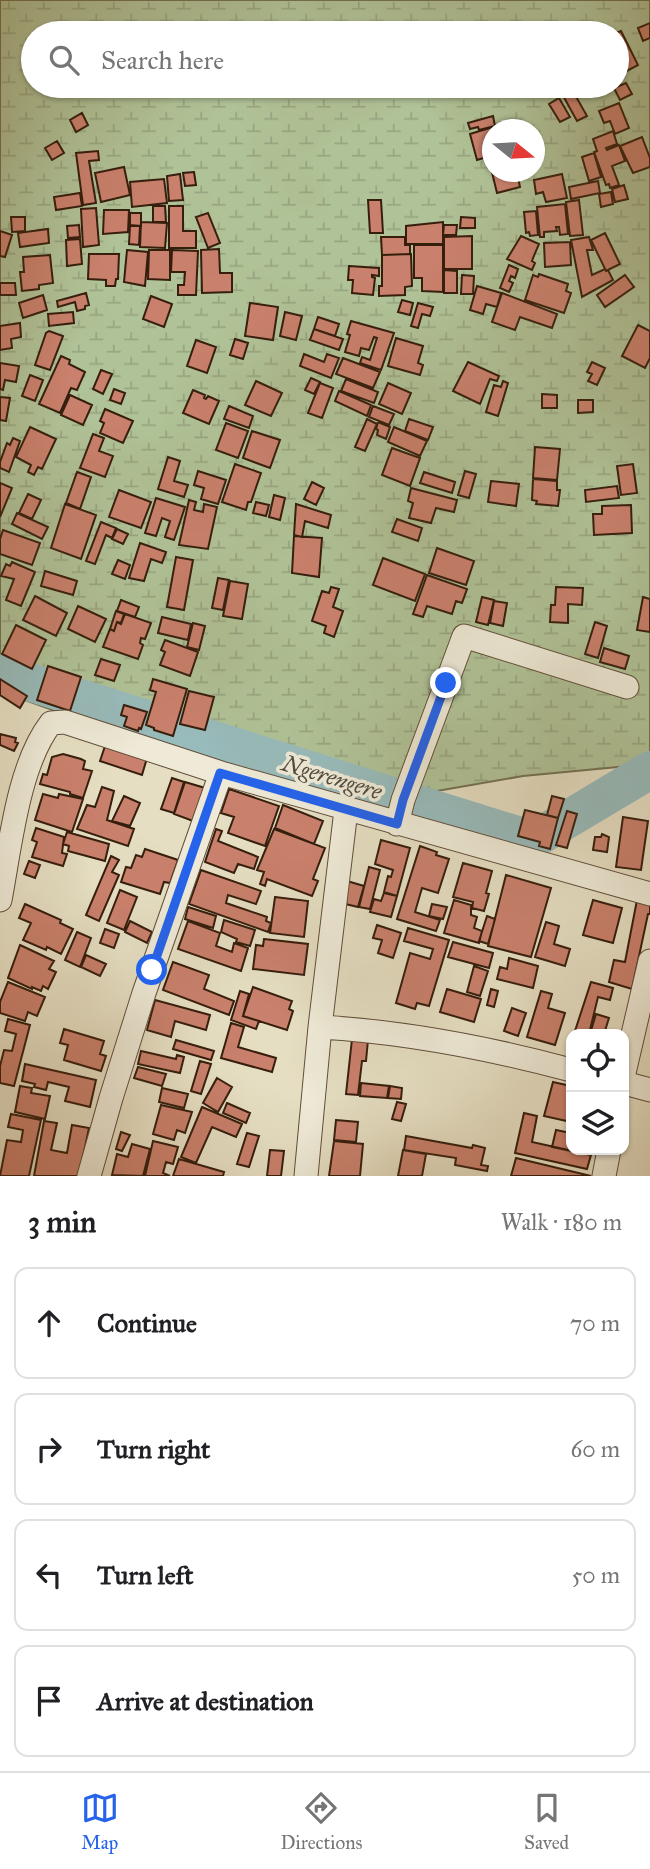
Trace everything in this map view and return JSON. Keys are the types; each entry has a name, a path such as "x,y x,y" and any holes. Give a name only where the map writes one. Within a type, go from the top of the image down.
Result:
{"street":[{"path":"397,824 403,800 464,636 627,687"},
{"path":"0,900 21,793 40,738 51,723 65,722 220,773 650,894"},
{"path":"89,1176 144,993 220,773"},
{"path":"306,1176 320,1027 346,810"},
{"path":"629,1051 650,961"},
{"path":"320,1027 359,1029 490,1048 566,1069"},
{"path":"629,1084 650,1090"},
{"path":"604,1176 608,1155"}],"green space":[{"path":"0,0 650,0 650,764 523,776 328,810 0,691"}],"building":[{"path":"650,23 650,38 643,41 638,28"},
{"path":"629,47 638,65 629,70"},
{"path":"559,98 570,117 560,122 549,104"},
{"path":"564,98 577,98 587,116 577,121"},
{"path":"619,103 629,128 615,134 610,121 604,123 599,111"},
{"path":"82,113 88,125 76,132 70,120"},
{"path":"482,119 482,129 479,130 478,127 470,129 468,123"},
{"path":"482,130 482,158 477,160 470,134"},
{"path":"613,131 617,144 606,148 607,150 619,145 625,161 612,166 619,185 610,188 609,184 606,185 594,152 597,151 593,139"},
{"path":"642,137 650,158 650,167 633,173 620,146"},
{"path":"57,141 64,153 52,160 45,148"},
{"path":"98,151 99,160 89,161 96,203 83,205 76,153"},
{"path":"594,153 601,177 589,181 582,157"},
{"path":"124,167 130,195 101,202 95,173"},
{"path":"194,172 196,185 185,186 183,173"},
{"path":"180,174 183,200 169,201 167,176"},
{"path":"562,174 567,198 546,202 543,192 536,194 534,182 545,182 545,178"},
{"path":"164,179 167,203 132,207 130,182"},
{"path":"598,181 600,193 571,199 569,187"},
{"path":"494,182 519,182 520,187 497,193"},
{"path":"624,185 628,199 615,202 612,189"},
{"path":"611,192 613,204 601,207 599,194"},
{"path":"80,193 82,206 56,210 54,197"},
{"path":"368,200 381,200 383,233 370,233"},
{"path":"579,200 583,235 570,236 566,202"},
{"path":"565,204 568,234 560,235 559,227 556,227 557,231 544,232 544,237 540,237 537,207"},
{"path":"153,206 165,206 166,222 153,222"},
{"path":"169,206 183,206 183,231 196,231 196,248 169,248"},
{"path":"96,208 99,245 83,247 81,209"},
{"path":"104,210 129,210 128,232 103,234"},
{"path":"536,211 538,235 530,236 529,232 526,233 524,212"},
{"path":"130,213 141,213 141,226 130,225"},
{"path":"208,213 220,243 208,248 196,217"},
{"path":"11,217 25,217 25,231 12,232"},
{"path":"461,217 475,218 475,228 460,228"},
{"path":"141,222 167,223 165,248 140,247"},
{"path":"443,222 443,244 406,244 406,226"},
{"path":"79,225 80,237 68,238 67,226"},
{"path":"444,225 457,225 456,235 443,235"},
{"path":"130,226 140,226 139,245 129,244"},
{"path":"48,229 49,243 20,247 18,233"},
{"path":"0,231 12,235 5,257 0,256"},
{"path":"605,233 620,264 606,271 591,240"},
{"path":"472,236 472,269 444,269 444,237"},
{"path":"521,236 539,244 532,261 535,263 532,270 507,259"},
{"path":"381,237 405,237 405,245 410,245 410,254 382,255"},
{"path":"589,237 593,250 587,250 592,275 605,269 613,280 582,297 571,240"},
{"path":"80,239 82,264 67,266 66,240"},
{"path":"570,242 571,265 545,267 544,243"},
{"path":"414,245 443,245 443,292 422,291 422,278 414,278"},
{"path":"219,249 220,273 232,273 232,292 202,293 201,250"},
{"path":"127,250 148,252 145,286 124,282"},
{"path":"149,250 170,250 170,280 148,279"},
{"path":"172,250 198,251 196,295 178,295 178,285 184,285 185,272 171,272"},
{"path":"89,254 119,254 118,279 115,286 106,286 106,280 88,279"},
{"path":"411,254 412,286 405,287 405,295 379,296 379,286 382,286 382,255"},
{"path":"50,255 53,283 39,285 39,289 22,291 20,272 24,272 23,257"},
{"path":"509,265 518,269 515,278 511,276 509,281 513,283 509,292 500,288"},
{"path":"349,266 379,268 379,276 372,275 375,278 373,295 352,293 353,280 348,280"},
{"path":"444,270 457,271 457,293 444,293"},
{"path":"539,274 568,284 566,291 571,293 564,313 525,300 533,275 538,277"},
{"path":"462,275 474,276 473,294 461,294"},
{"path":"625,275 634,287 605,307 597,295"},
{"path":"0,283 15,283 16,295 0,295"},
{"path":"477,286 501,293 497,307 486,304 483,314 470,310"},
{"path":"86,293 89,305 85,306 85,309 77,311 75,302 58,307 57,301"},
{"path":"502,293 557,314 552,328 520,317 515,330 492,322"},
{"path":"43,295 47,310 23,318 19,303"},
{"path":"151,296 172,304 164,327 143,319"},
{"path":"402,300 413,303 410,315 398,312"},
{"path":"250,303 278,307 273,340 245,336"},
{"path":"418,303 433,307 430,316 422,314 418,328 411,326"},
{"path":"73,312 74,323 49,326 48,314"},
{"path":"285,312 302,316 296,340 280,336"},
{"path":"318,317 339,324 335,336 314,329"},
{"path":"351,321 394,333 381,370 360,363 362,357 370,360 377,338 374,337 369,350 361,348 359,356 345,352"},
{"path":"20,323 21,337 11,339 12,348 0,350 0,326"},
{"path":"638,325 650,331 650,358 645,368 622,356"},
{"path":"314,329 343,339 339,350 310,340"},
{"path":"49,331 63,336 50,370 35,365"},
{"path":"396,338 423,346 418,363 423,365 420,375 388,366"},
{"path":"235,339 248,343 243,359 230,355"},
{"path":"196,340 216,347 207,373 187,366"},
{"path":"304,354 324,362 327,354 339,358 331,378 300,366"},
{"path":"61,356 70,360 69,364 85,372 77,390 71,388 60,413 39,404"},
{"path":"343,358 380,372 373,388 336,374"},
{"path":"468,362 499,376 497,381 490,379 480,404 453,391"},
{"path":"592,362 605,368 597,385 588,381 592,374 587,372"},
{"path":"0,363 19,366 16,382 5,380 3,390 0,389"},
{"path":"101,370 112,374 103,394 93,389"},
{"path":"30,375 43,380 35,401 22,396"},
{"path":"311,378 320,382 314,394 305,390"},
{"path":"346,379 378,392 374,403 341,391"},
{"path":"256,381 282,393 271,416 245,405"},
{"path":"503,381 508,383 498,416 486,412 494,385 501,387"},
{"path":"320,383 333,388 322,418 308,413"},
{"path":"388,383 411,393 402,414 379,404"},
{"path":"114,389 125,393 121,404 110,400"},
{"path":"193,390 205,395 206,399 208,396 219,401 209,424 183,413"},
{"path":"339,391 371,405 367,416 335,401"},
{"path":"542,394 557,395 557,408 542,408"},
{"path":"70,395 92,405 83,425 61,415"},
{"path":"0,397 10,398 6,421 0,420"},
{"path":"578,400 593,400 593,412 578,413"},
{"path":"229,406 253,416 249,428 224,419"},
{"path":"373,406 394,414 389,425 369,417"},
{"path":"105,409 133,421 123,443 100,433 104,423 100,421"},
{"path":"367,419 377,424 365,451 355,447"},
{"path":"409,419 433,427 428,440 405,431"},
{"path":"378,422 390,427 386,439 377,435"},
{"path":"226,423 248,431 238,458 216,450"},
{"path":"30,427 56,439 42,469 38,467 34,475 28,472 31,465 16,457"},
{"path":"394,427 427,441 420,456 388,442"},
{"path":"252,431 280,440 270,468 243,458"},
{"path":"93,434 104,438 99,451 113,456 105,477 80,468"},
{"path":"13,438 20,441 9,472 0,468 0,462 7,443 10,445"},
{"path":"535,447 560,449 557,480 533,478"},
{"path":"392,448 420,458 410,486 382,475"},
{"path":"168,457 180,461 174,481 188,485 184,497 158,489"},
{"path":"235,464 261,473 246,510 222,502"},
{"path":"633,464 637,493 621,495 617,466"},
{"path":"198,471 226,480 218,504 201,499 204,488 194,485"},
{"path":"465,471 476,474 469,498 458,495"},
{"path":"77,472 91,477 80,509 66,503"},
{"path":"424,472 455,482 452,493 420,483"},
{"path":"533,479 557,481 557,490 560,490 558,506 536,504 537,501 532,500"},
{"path":"491,481 519,484 516,506 488,502"},
{"path":"312,482 324,488 316,505 304,499"},
{"path":"0,483 12,488 0,517"},
{"path":"617,486 619,498 586,502 585,490"},
{"path":"411,488 457,500 454,512 436,508 431,523 409,518 413,503 408,501"},
{"path":"119,490 151,502 141,528 109,517"},
{"path":"28,494 41,500 32,519 19,513"},
{"path":"274,495 285,498 280,520 269,517"},
{"path":"156,498 185,507 174,540 165,537 170,521 162,518 156,536 145,533"},
{"path":"189,500 196,502 194,510 203,512 204,504 217,507 208,549 179,545"},
{"path":"256,502 269,505 266,516 253,513"},
{"path":"65,504 96,515 81,559 51,548"},
{"path":"296,504 331,515 328,528 305,521 302,537 294,535"},
{"path":"631,505 632,533 594,535 593,514 602,514 602,506"},
{"path":"17,513 48,527 42,539 12,524"},
{"path":"397,519 422,528 418,541 392,532"},
{"path":"101,522 116,528 112,538 106,535 95,564 86,561"},
{"path":"117,529 128,534 123,544 112,539"},
{"path":"3,530 40,543 32,565 0,554"},
{"path":"294,536 322,538 319,577 292,573"},
{"path":"140,543 166,552 162,563 151,559 144,581 129,578"},
{"path":"437,548 474,561 466,585 429,573"},
{"path":"176,557 193,560 184,610 167,607"},
{"path":"383,558 425,574 415,601 373,585"},
{"path":"118,560 130,565 125,579 112,574"},
{"path":"12,562 35,572 21,606 6,600 14,579 1,576 6,564 10,566"},
{"path":"45,571 77,581 73,595 41,586"},
{"path":"427,575 467,589 462,603 456,601 452,614 427,606 423,617 413,614"},
{"path":"218,578 229,580 223,610 212,608"},
{"path":"230,581 248,584 242,619 223,616"},
{"path":"331,587 339,589 333,607 343,611 334,637 324,633 326,626 312,621 322,591 329,593"},
{"path":"556,587 583,588 582,605 568,604 568,623 550,622"},
{"path":"35,596 67,613 56,636 23,620"},
{"path":"482,597 494,600 488,625 476,622"},
{"path":"643,597 650,599 650,632 637,630"},
{"path":"121,600 139,607 135,617 117,611"},
{"path":"494,601 507,603 503,626 490,623"},
{"path":"78,606 106,619 95,642 68,629"},
{"path":"116,611 124,614 114,631 110,629"},
{"path":"125,614 151,623 145,639 141,638 140,643 143,645 138,659 103,647 110,629 114,631 117,622 121,624"},
{"path":"162,617 191,624 188,640 158,633"},
{"path":"595,622 607,626 598,658 585,654"},
{"path":"193,623 205,626 199,650 187,647"},
{"path":"16,625 46,640 32,669 2,654"},
{"path":"165,640 198,652 190,676 160,665 165,652 161,650"},
{"path":"604,648 629,656 625,669 600,662"},
{"path":"101,659 120,665 114,681 95,675"},
{"path":"48,666 81,677 70,711 37,700"},
{"path":"0,679 27,696 20,708 0,695"},
{"path":"153,679 187,689 173,736 146,725 156,692 150,690"},
{"path":"189,691 214,697 205,730 180,724"},
{"path":"124,705 147,712 138,731 124,726 127,717 121,715"},
{"path":"0,734 16,738 15,742 18,743 14,751 0,745"},
{"path":"106,743 147,758 142,775 100,761"},
{"path":"63,754 85,761 83,769 92,771 83,798 40,784 43,774 47,775 52,757"},
{"path":"172,778 184,782 174,813 161,809"},
{"path":"185,782 205,788 193,821 174,814"},
{"path":"102,787 114,791 107,820 134,829 128,846 77,829 87,805 95,807"},
{"path":"229,789 279,806 265,846 228,833 234,817 221,813"},
{"path":"43,794 58,798 59,794 83,799 72,832 35,820"},
{"path":"124,796 140,803 130,826 112,821"},
{"path":"552,796 564,799 558,818 547,815"},
{"path":"283,805 323,821 314,844 275,828"},
{"path":"525,810 558,818 550,849 539,846 540,842 518,836"},
{"path":"567,811 577,814 567,848 556,845"},
{"path":"623,817 648,821 641,870 616,867"},
{"path":"36,828 64,837 62,853 67,854 63,866 32,857 37,842 32,840"},
{"path":"216,829 222,831 218,841 258,857 254,869 238,864 234,873 205,862"},
{"path":"274,829 325,848 313,879 318,881 312,896 267,879 265,886 260,884 264,872 257,870"},
{"path":"67,832 109,844 105,861 68,851 69,846 63,844"},
{"path":"602,834 609,837 607,852 593,850 595,837 601,837"},
{"path":"381,840 410,848 397,896 384,892 388,876 391,877 393,870 375,864"},
{"path":"420,846 449,859 438,893 422,888 415,912 440,920 436,931 397,919"},
{"path":"145,849 178,860 170,883 164,882 160,894 121,882 126,867 131,868 136,855 142,857"},
{"path":"111,856 119,860 112,872 119,875 99,921 86,915"},
{"path":"29,861 40,865 35,878 24,874"},
{"path":"463,863 492,871 484,911 472,908 473,902 453,897"},
{"path":"369,867 380,870 370,909 359,907"},
{"path":"201,870 261,891 256,904 228,895 226,903 267,917 266,921 271,923 268,932 189,904"},
{"path":"506,875 551,888 531,957 488,946"},
{"path":"347,881 364,886 358,907 341,903"},
{"path":"120,890 137,897 124,930 107,923"},
{"path":"384,893 397,896 391,917 370,912 374,899 381,901"},
{"path":"275,897 308,901 304,937 270,933"},
{"path":"454,900 471,905 471,915 477,917 474,928 482,931 479,943 444,933"},
{"path":"593,900 622,908 613,943 583,935"},
{"path":"637,900 650,903 650,914 632,989 609,982 614,960 625,962"},
{"path":"25,904 61,920 60,923 73,929 61,954 23,940 31,923 19,918"},
{"path":"432,904 447,907 443,919 429,916"},
{"path":"188,907 216,916 213,928 185,919"},
{"path":"487,916 495,919 488,944 479,941"},
{"path":"224,920 255,930 250,946 236,942 237,939 221,932"},
{"path":"130,921 152,932 147,943 125,932"},
{"path":"188,921 220,933 216,946 232,952 234,943 248,948 241,971 178,949"},
{"path":"546,922 559,926 554,944 570,949 565,966 535,957"},
{"path":"377,925 401,933 393,958 378,953 382,940 373,938"},
{"path":"408,928 449,940 429,1006 417,1003 415,1009 396,1003 410,953 430,959 433,949 404,941"},
{"path":"105,929 119,934 114,948 100,943"},
{"path":"77,932 91,938 80,967 65,960"},
{"path":"264,939 308,944 304,975 253,969 256,945 263,946"},
{"path":"453,942 493,953 489,968 448,957"},
{"path":"20,945 54,961 49,969 56,972 48,989 43,986 41,991 32,989 8,978"},
{"path":"86,955 106,964 100,976 81,967"},
{"path":"509,958 538,966 533,988 497,979 500,967 507,969"},
{"path":"173,962 209,975 204,989 234,1001 229,1015 163,990"},
{"path":"474,966 488,971 480,996 467,992"},
{"path":"8,982 45,997 37,1016 28,1012 25,1021 0,1013 0,1002"},
{"path":"591,982 613,988 610,1000 598,997 590,1029 576,1029"},
{"path":"253,987 292,1001 289,1009 293,1011 287,1030 243,1016"},
{"path":"447,989 481,999 474,1022 440,1012"},
{"path":"491,989 498,991 494,1007 487,1005"},
{"path":"240,991 249,994 243,1016 259,1021 256,1029 231,1020"},
{"path":"541,991 552,994 548,1008 565,1013 555,1045 527,1037"},
{"path":"155,1000 210,1015 206,1030 175,1021 171,1037 147,1030"},
{"path":"512,1008 526,1013 518,1036 504,1031"},
{"path":"596,1014 609,1018 606,1029 592,1029"},
{"path":"8,1019 30,1025 14,1086 0,1083 4,1050 12,1051 16,1034 5,1031"},
{"path":"231,1023 244,1027 238,1047 276,1058 272,1072 221,1058"},
{"path":"64,1029 104,1041 100,1054 106,1056 101,1071 64,1060 68,1045 60,1043"},
{"path":"352,1039 368,1040 366,1061 362,1061 358,1095 346,1094"},
{"path":"176,1040 214,1051 211,1060 173,1049"},
{"path":"141,1051 176,1059 177,1055 184,1057 180,1073 138,1064"},
{"path":"200,1061 211,1064 201,1094 191,1091"},
{"path":"25,1064 96,1080 90,1107 65,1101 69,1087 48,1082 46,1090 22,1081"},
{"path":"138,1067 166,1074 162,1086 134,1078"},
{"path":"217,1078 232,1087 218,1112 203,1103"},
{"path":"553,1082 566,1085 566,1121 544,1116"},
{"path":"361,1083 389,1086 387,1098 360,1096"},
{"path":"20,1086 32,1088 31,1093 50,1096 45,1119 15,1112"},
{"path":"390,1086 402,1088 401,1099 388,1098"},
{"path":"162,1088 188,1094 184,1108 159,1102"},
{"path":"397,1102 406,1104 401,1121 392,1119"},
{"path":"227,1103 250,1113 246,1123 223,1113"},
{"path":"161,1105 192,1112 185,1133 177,1130 174,1140 153,1134"},
{"path":"202,1107 242,1124 236,1137 212,1127 196,1163 181,1157"},
{"path":"524,1113 537,1116 532,1142 566,1149 566,1155 591,1155 587,1169 515,1153"},
{"path":"11,1114 41,1120 29,1176 0,1176 7,1140 21,1142 23,1130 8,1127"},
{"path":"336,1120 358,1122 356,1142 334,1140"},
{"path":"44,1121 57,1123 51,1150 67,1153 72,1125 89,1128 79,1176 34,1176"},
{"path":"556,1130 566,1132 566,1150 552,1147"},
{"path":"121,1132 130,1135 122,1151 116,1149"},
{"path":"247,1133 259,1136 249,1167 237,1164"},
{"path":"406,1136 485,1148 481,1165 488,1166 487,1171 455,1165 456,1158 404,1150"},
{"path":"153,1141 178,1147 173,1164 166,1162 163,1173 170,1176 145,1176"},
{"path":"334,1141 363,1144 360,1176 329,1176"},
{"path":"132,1144 150,1149 143,1176 112,1175 117,1154 128,1157"},
{"path":"270,1150 284,1151 281,1176 267,1176"},
{"path":"403,1150 426,1154 422,1176 398,1176"},
{"path":"516,1158 591,1176 511,1176"},
{"path":"179,1159 224,1172 223,1176 173,1176"}],"waterway":[{"name":"Ngerengere","path":"0,673 533,840 650,770"}],"route":[{"path":"152,970 220,773 397,824 403,800 446,683"}]}
